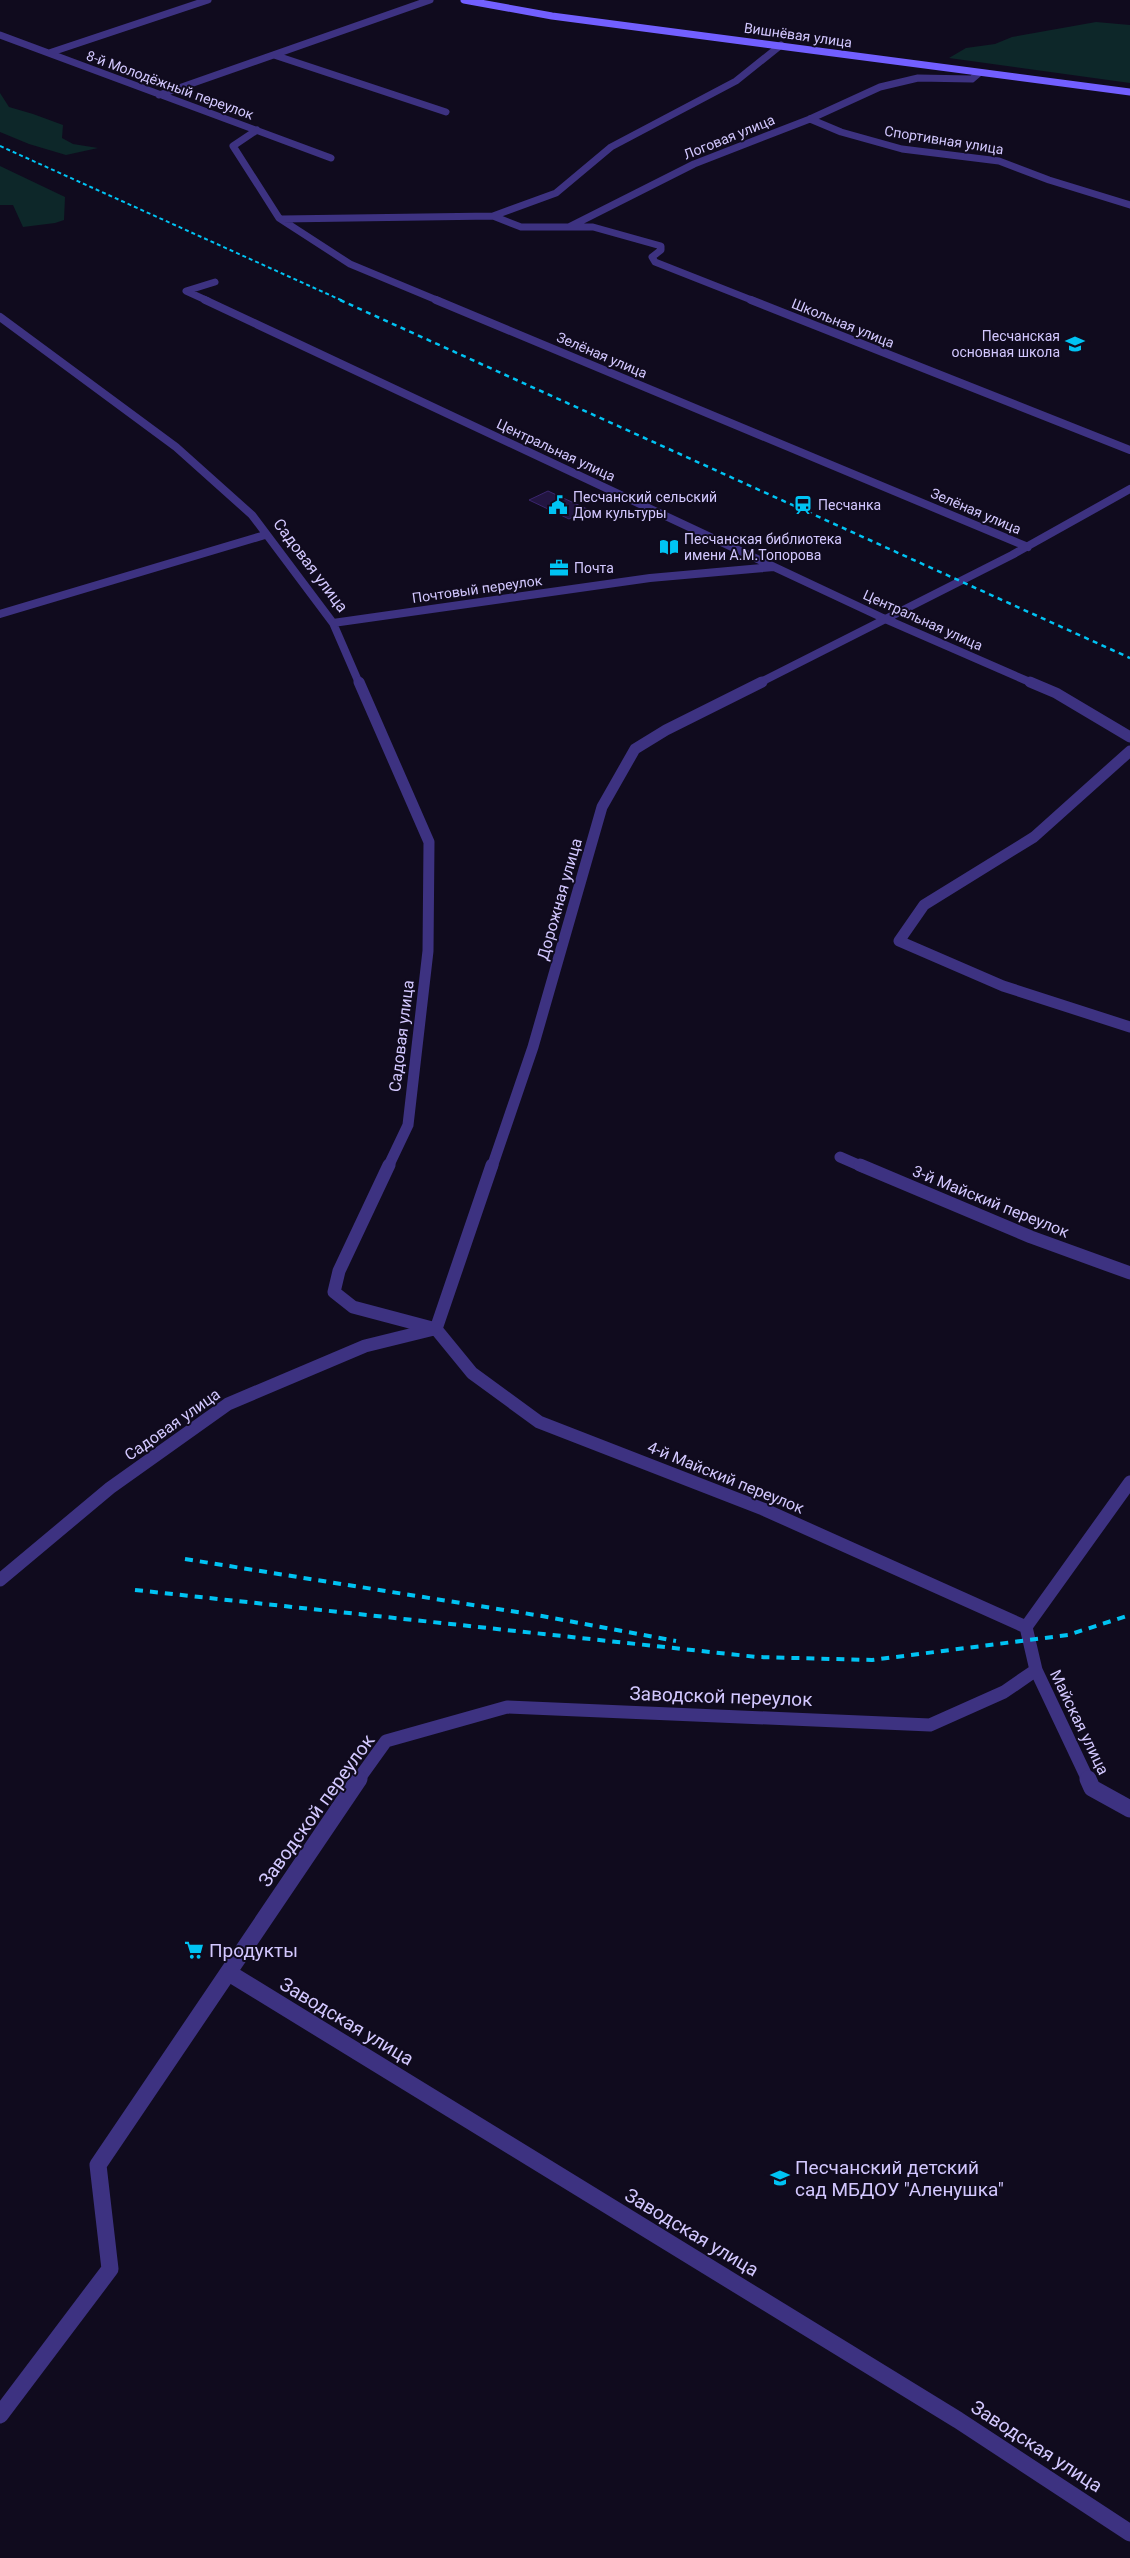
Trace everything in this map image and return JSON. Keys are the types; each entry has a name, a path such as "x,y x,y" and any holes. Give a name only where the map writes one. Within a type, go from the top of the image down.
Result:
{"street":[{"path":"49,53 208,0"},
{"path":"159,95 430,0"},
{"name":"Вишнёвая улица","path":"464,0 552,16 1130,92"},
{"name":"8-й Молодёжный переулок","path":"0,35 331,158"},
{"name":"Логовая улица","path":"279,218 313,220 493,216 556,193 611,147 736,81 781,45"},
{"path":"274,55 446,112"},
{"name":"Логовая улица","path":"493,216 521,227 569,227 694,164 810,119 880,87 918,78 972,78 979,73"},
{"name":"Спортивная улица","path":"810,119 841,132 902,149 999,160 1050,180 1130,205"},
{"name":"Зелёная улица","path":"257,130 233,146 279,218 350,264 1028,547"},
{"path":"294,227 313,220"},
{"name":"Школьная улица","path":"569,227 593,227 661,246 661,250 652,257 654,262 1130,450"},
{"name":"Центральная улица","path":"215,282 186,291 883,618 1056,693 1130,737"},
{"name":"Садовая улица","path":"0,317 176,447 252,515 265,535 333,623 429,842 428,952 408,1125 339,1271 334,1292 353,1307 436,1329"},
{"name":"Дорожная улица","path":"436,1329 533,1048 602,807 634,749 666,730 883,618 1028,547 1130,489"},
{"path":"0,614 265,535"},
{"name":"Почтовый переулок","path":"333,623 650,578 774,567"},
{"path":"1130,751 1034,837 924,905 900,940 1002,986 1130,1027"},
{"name":"3-й Майский переулок","path":"840,1157 1031,1237 1130,1273"},
{"name":"Садовая улица","path":"0,1580 110,1488 228,1404 365,1346 436,1329"},
{"name":"4-й Майский переулок","path":"436,1329 472,1373 539,1422 763,1509 1026,1627"},
{"path":"1026,1627 1130,1482"},
{"name":"Майская улица","path":"1026,1627 1036,1670 1092,1788 1130,1809"},
{"name":"Заводской переулок","path":"0,2415 110,2269 98,2165 229,1973 313,1844 386,1741 507,1708 930,1725 1004,1692 1026,1675 1036,1670"},
{"name":"Заводская улица","path":"229,1973 958,2420 1130,2532"}],"green space":[{"path":"1096,22 1130,25 1130,83 949,58 966,48 995,44 1012,37"},
{"path":"0,93 9,107 63,125 62,138 73,144 98,148 66,155 29,144 0,132"},
{"path":"0,166 65,197 64,220 23,227 13,205 0,205"}],"building":[{"name":"Песчанский сельский Дом культуры","path":"548,491 587,509 569,519 529,500"}],"railway":[{"path":"0,146 343,301"},
{"path":"340,300 1130,658"},
{"path":"185,1559 542,1616 676,1641"},
{"path":"135,1590 757,1657 872,1660 1068,1635 1130,1615"}],"place":[{"name":"Песчанская основная школа","path":"1075,344"},
{"name":"Песчанский сельский Дом культуры","path":"558,505"},
{"name":"Песчанка","path":"803,505"},
{"name":"Песчанская библиотека имени А.М.Топорова","path":"669,547"},
{"name":"Почта","path":"559,568"},
{"name":"Продукты","path":"194,1950"},
{"name":"Песчанский детский сад МБДОУ \"Аленушка\"","path":"780,2178"}]}
